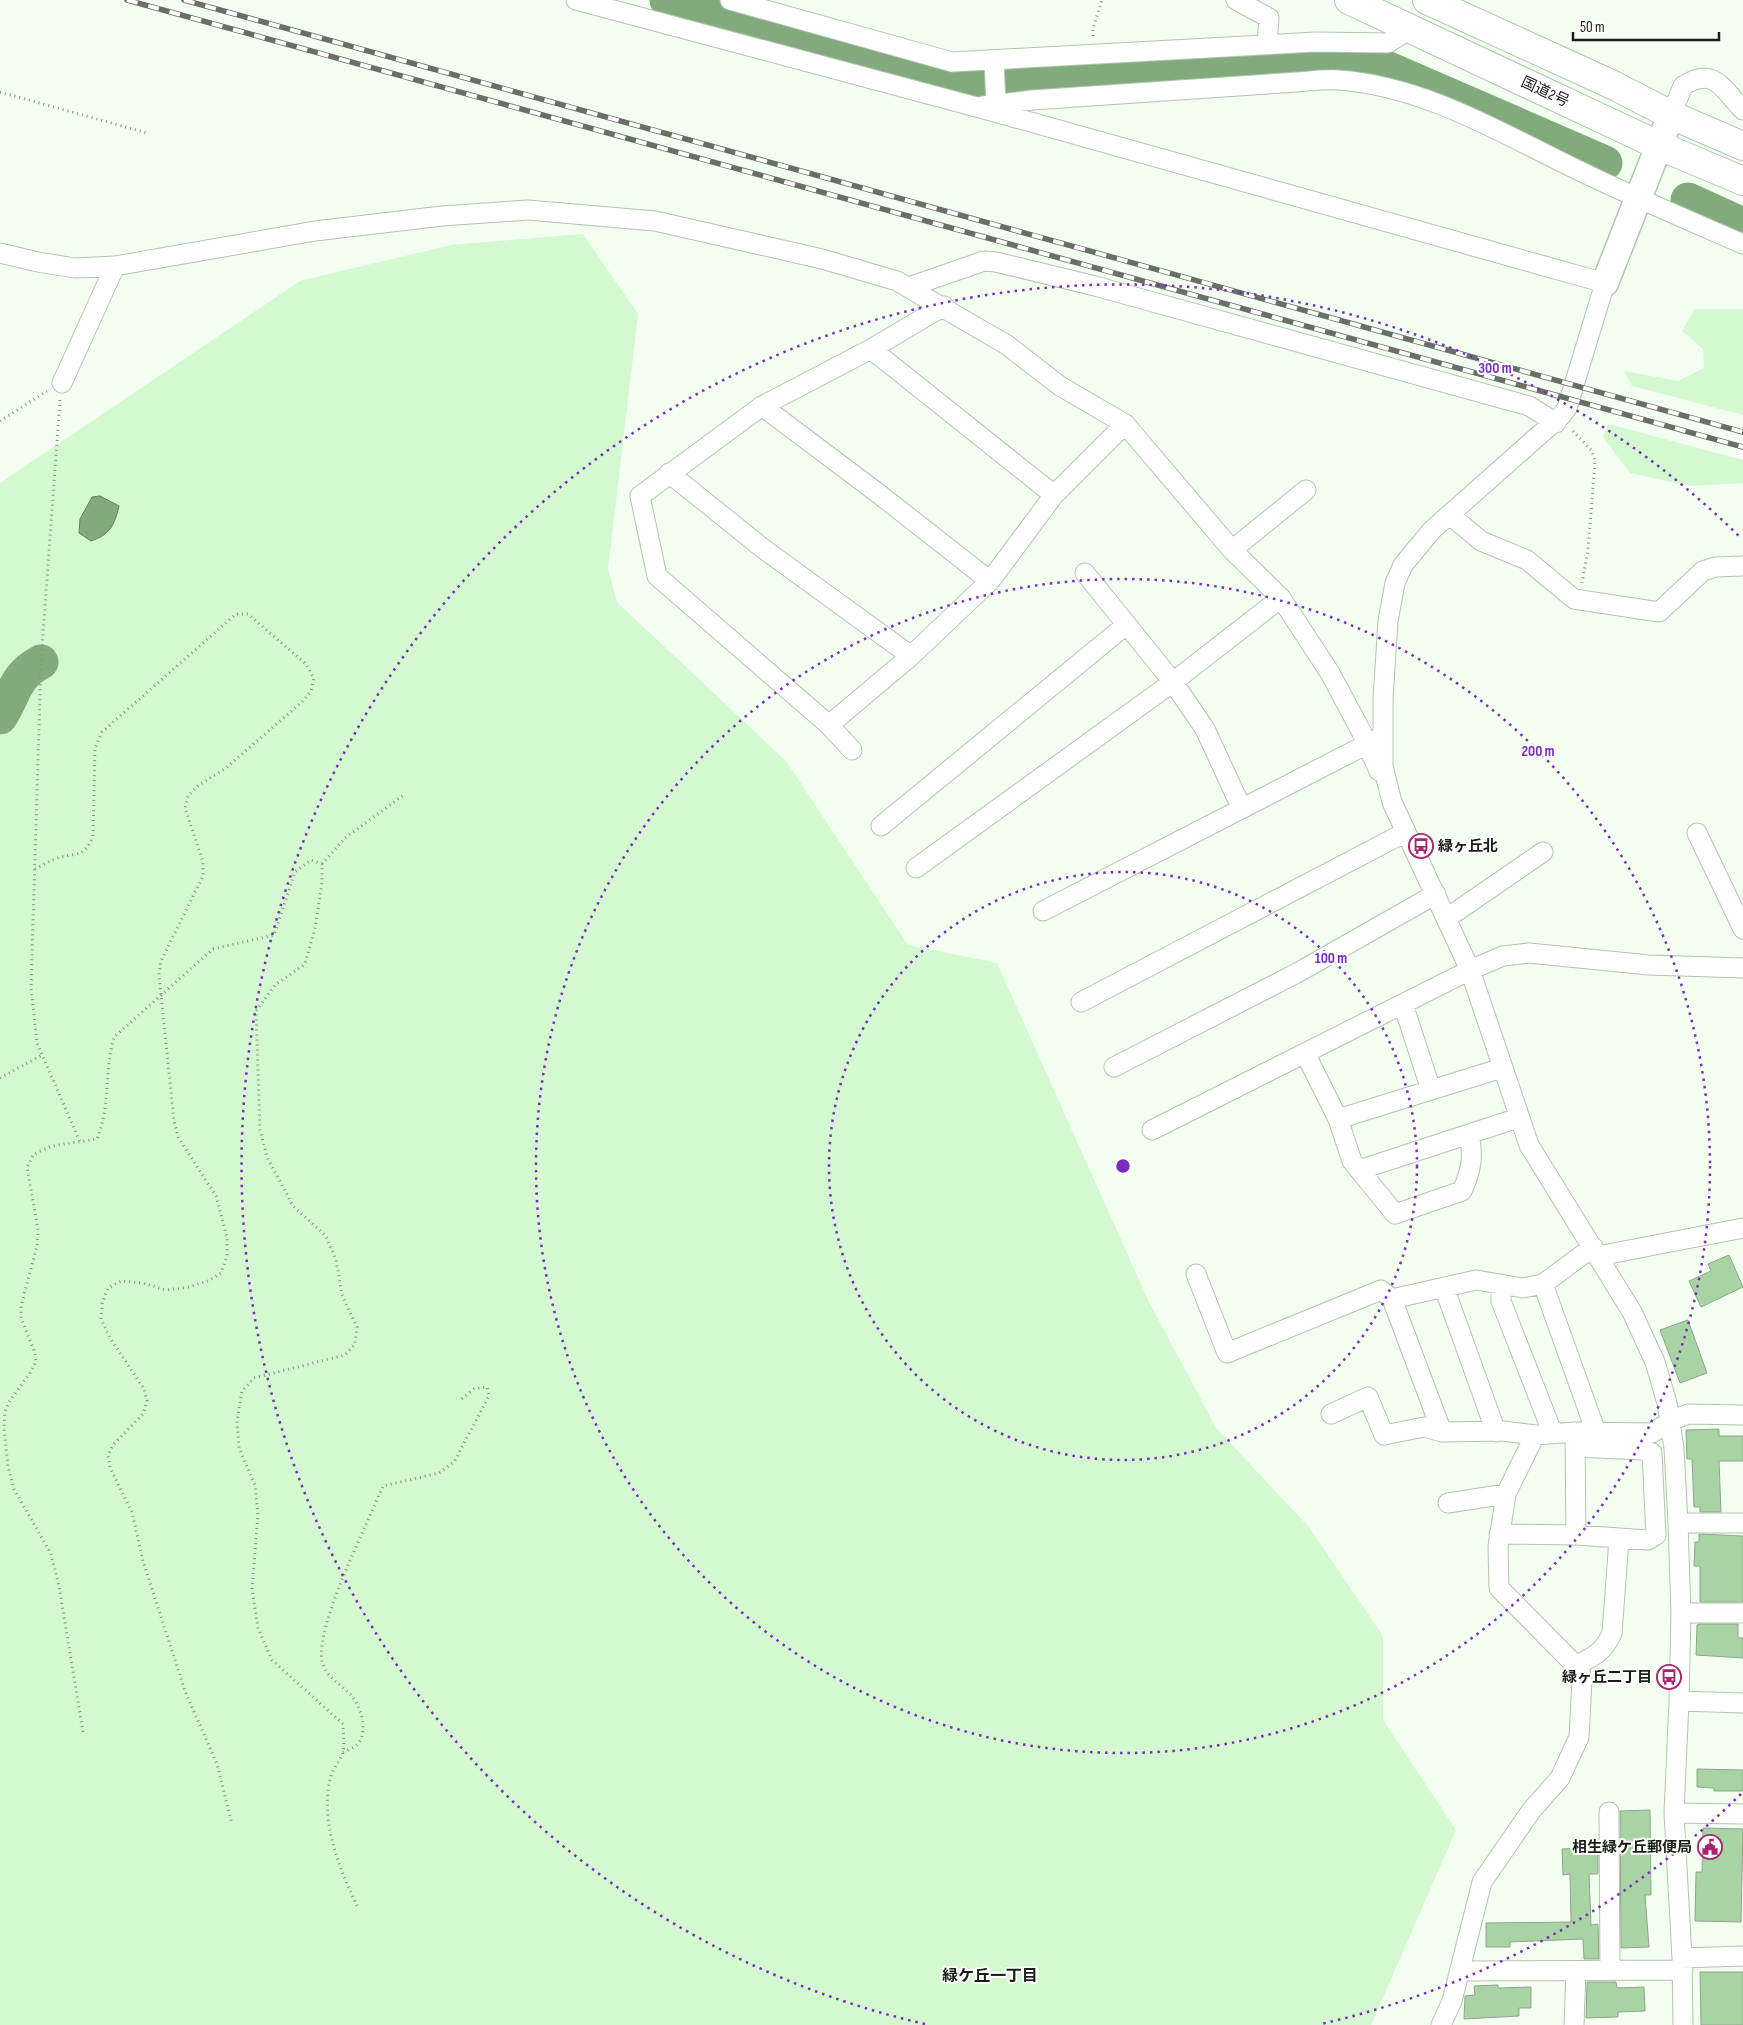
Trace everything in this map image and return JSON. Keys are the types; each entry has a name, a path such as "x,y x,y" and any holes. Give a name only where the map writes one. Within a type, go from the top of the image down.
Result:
{"highway":[{"name":"国道2号","path":"1349,0 1660,146 1743,181"},
{"path":"1427,0 1613,85 1671,115 1743,146"}],"street":[{"path":"576,0 974,107 1605,283"},
{"path":"730,0 952,62 1267,44 1316,42 1388,43 1410,28"},
{"path":"1236,0 1269,18 1267,44"},
{"path":"994,61 996,104"},
{"path":"1374,740 1386,638 1395,584 1403,565 1414,549 1450,515 1556,423 1566,408 1605,283 1684,86 1700,78 1709,78 1719,82 1740,102"},
{"path":"974,107 1327,80 1372,84 1416,95 1451,109 1639,200 1743,244"},
{"path":"0,253 75,268 115,266 315,231 442,216 528,210 656,221 868,271 909,287 1007,345 1060,386 1125,424 1232,550 1281,598 1374,740 1388,791 1470,970 1518,1118 1529,1145 1596,1252 1645,1337 1662,1385 1674,1448 1681,1613 1674,1813 1683,1964 1683,2025"},
{"path":"909,287 984,261 996,262 1095,286 1529,406 1556,423"},
{"path":"62,383 115,266"},
{"path":"852,750 829,725 657,576 640,496 762,406 871,349 944,306"},
{"path":"871,349 1054,495"},
{"path":"762,406 990,581"},
{"path":"829,725 911,656 990,581 1054,495 1125,424"},
{"path":"669,473 766,550 911,656"},
{"path":"1232,550 1306,490"},
{"path":"1450,515 1481,541 1527,560 1574,599 1659,612 1703,571 1715,567 1743,566"},
{"path":"1085,573 1173,682 1206,730 1242,807"},
{"path":"916,868 1173,682 1281,598"},
{"path":"881,826 1126,625"},
{"path":"1043,911 1374,740"},
{"path":"1081,1002 1406,832"},
{"path":"1697,832 1743,929"},
{"path":"1447,918 1543,852"},
{"path":"1114,1067 1297,973 1436,894"},
{"path":"1152,1130 1470,970 1503,956 1528,954 1649,965 1743,968"},
{"path":"1403,1004 1430,1090"},
{"path":"1305,1053 1338,1119 1352,1161 1395,1214 1462,1191 1471,1171 1469,1135"},
{"path":"1338,1119 1502,1068"},
{"path":"1358,1170 1518,1118"},
{"path":"1392,1299 1476,1280 1523,1288 1543,1284 1596,1252 1743,1228"},
{"path":"1196,1274 1227,1352 1381,1290 1392,1299 1442,1432"},
{"path":"1501,1284 1502,1301 1551,1428 1569,1437 1596,1432 1652,1432 1670,1421 1688,1414 1743,1415"},
{"path":"1543,1284 1596,1432"},
{"path":"1444,1287 1496,1432"},
{"path":"1331,1414 1368,1397 1384,1435 1424,1427 1442,1432 1496,1432 1569,1437 1652,1453 1656,1535 1648,1540 1576,1535 1500,1534"},
{"path":"1441,2025 1452,2001 1482,1882 1531,1811 1560,1778 1579,1737 1582,1680 1580,1670 1499,1588 1500,1534 1506,1494 1534,1435"},
{"path":"1569,1437 1576,1535"},
{"path":"1448,1503 1506,1494"},
{"path":"1678,1523 1743,1523"},
{"path":"1575,1666 1599,1654 1607,1644 1612,1633 1619,1539"},
{"path":"1681,1613 1743,1613"},
{"path":"1679,1701 1743,1702"},
{"path":"1609,1812 1610,1970"},
{"path":"1674,1813 1743,1814"},
{"path":"1460,1971 1610,1970 1683,1964 1743,1956"},
{"path":"1574,2025 1576,1971"}],"path":[{"path":"1092,55 1093,28 1102,0"},
{"path":"0,92 147,133"},
{"path":"0,421 62,383"},
{"path":"62,383 55,439 41,662 31,988 37,1043 80,1142"},
{"path":"1556,423 1565,425 1582,439 1592,451 1595,461 1585,578 1574,599"},
{"path":"35,869 60,858 76,856 87,850 92,837 95,748 102,732 236,614 248,614 306,664 314,678 311,691 303,701 226,768 199,785 188,796 185,808 203,862 203,876 161,961 159,975 174,1121 178,1137 216,1196 227,1237 227,1256 221,1273 208,1281 189,1287 166,1290 143,1283 121,1280 108,1288 102,1303 101,1319 110,1338 144,1389 147,1401 143,1414 113,1445 108,1455 110,1468 132,1512 143,1561 185,1691 217,1764 232,1824"},
{"path":"358,1908 339,1866 331,1838 330,1778 343,1752 343,1724 272,1660 258,1628 252,1588 258,1515 256,1485 239,1448 237,1421 242,1391 254,1378 344,1355 355,1344 357,1327 342,1295 336,1260 326,1236 293,1206 267,1157 260,1130 256,1011 275,985 304,964 315,928 322,883 322,864 345,838 406,794"},
{"path":"83,1732 59,1586 51,1554 14,1489 8,1467 4,1429 5,1411 9,1402 36,1362 35,1353 21,1318 21,1306 37,1246 38,1230 27,1167 34,1154 52,1146 98,1139 105,1120 108,1057 114,1037 212,949 274,935 295,872 311,860 322,864"},
{"path":"0,1078 42,1055"},
{"path":"343,1752 357,1745 363,1731 360,1714 354,1698 329,1676 322,1662 322,1643 331,1608 383,1486 439,1473 454,1462 489,1396 486,1387 474,1389 459,1401"}],"shaded area":[{"path":"583,234 638,314 608,569 617,602 786,761 908,945 997,963 1148,1300 1216,1428 1309,1527 1383,1636 1383,1720 1456,1830 1371,2025 0,2025 0,483 300,281 451,245"},
{"path":"1695,309 1743,309 1743,415 1632,386 1624,371 1678,381 1704,368 1703,349 1682,331"},
{"path":"1608,424 1743,460 1743,483 1691,486 1630,473 1603,437"},
{"path":"100,496 119,506 111,528 103,536 91,541 79,533 80,519 92,497"}],"building":[{"path":"1729,1255 1743,1287 1701,1307 1689,1281 1711,1271 1708,1264"},
{"path":"1688,1320 1707,1373 1680,1383 1660,1330"},
{"path":"1719,1429 1719,1436 1743,1436 1743,1461 1719,1461 1721,1512 1700,1512 1700,1507 1694,1507 1692,1459 1687,1459 1686,1430"},
{"path":"1699,1534 1743,1536 1743,1602 1700,1602 1700,1566 1694,1566 1695,1542 1699,1542"},
{"path":"1738,1624 1738,1638 1743,1638 1743,1658 1696,1655 1697,1625"},
{"path":"1697,1769 1743,1770 1743,1791 1714,1791 1714,1788 1697,1787"},
{"path":"1650,1810 1651,1895 1645,1895 1649,1947 1621,1948 1620,1811"},
{"path":"1703,1828 1743,1829 1741,1922 1695,1921 1696,1872 1702,1872"},
{"path":"1598,1847 1598,1874 1589,1874 1591,1925 1598,1924 1599,1959 1584,1959 1583,1939 1510,1942 1510,1947 1486,1947 1486,1923 1571,1922 1570,1874 1563,1875 1562,1849"},
{"path":"1700,1972 1743,1972 1743,2025 1701,2025"},
{"path":"1587,1982 1616,1982 1617,1988 1644,1987 1645,2011 1618,2012 1618,2017 1586,2018"},
{"path":"1498,1985 1498,1988 1531,1987 1531,2008 1519,2008 1519,2016 1464,2019 1465,1996 1475,1995 1474,1986"}],"waterway":[{"path":"667,0 976,85 1320,60 1384,67 1605,163"},
{"path":"1688,200 1743,225"},
{"path":"0,717 20,679 32,667 41,662"}],"railway":[{"path":"127,0 1743,447"},
{"path":"184,0 1743,432"}],"place":[{"name":"緑ヶ丘北","path":"1421,846"},
{"name":"緑ヶ丘二丁目","path":"1669,1677"},
{"name":"相生緑ケ丘郵便局","path":"1710,1847"}],"district":[{"name":"緑ケ丘一丁目","path":"990,1976"}]}
